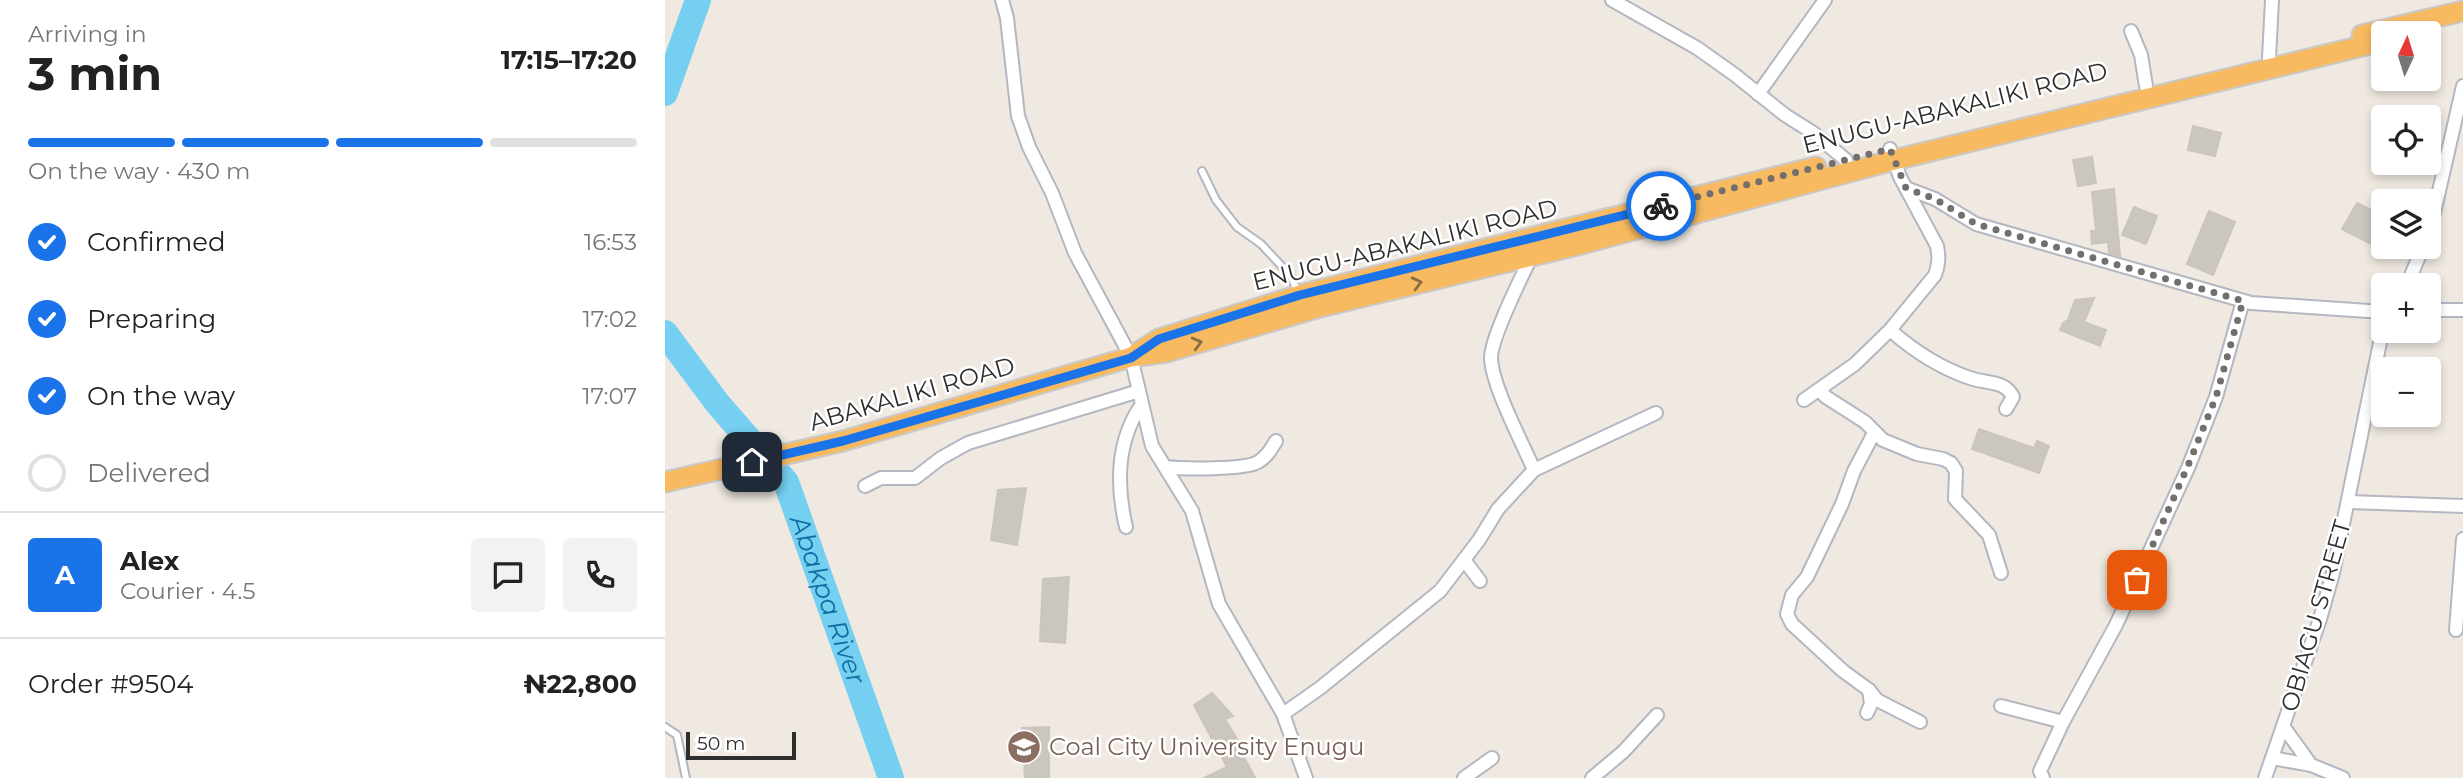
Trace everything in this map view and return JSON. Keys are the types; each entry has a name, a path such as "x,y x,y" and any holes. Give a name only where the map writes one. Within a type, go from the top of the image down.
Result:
{"highway":[{"name":"ENUGU-ABAKALIKI ROAD","path":"1131,358 1167,352 1320,307 1574,246 2146,86 2463,11"},
{"path":"2441,27 2463,22"},
{"name":"ENUGU-ABAKALIKI ROAD","path":"1131,358 1159,339 1300,295 1846,160 1892,155 2371,44"},
{"name":"ABAKALIKI ROAD","path":"665,482 843,441 1131,358"}],"street":[{"path":"1002,0 1007,18 1018,116 1075,253 1131,358 1152,446 1192,511 1219,604 1283,714 1306,778"},
{"path":"1612,0 1697,48 1846,160"},
{"path":"1758,94 1825,0"},
{"path":"2269,58 2272,0"},
{"path":"2131,31 2141,55 2146,86"},
{"path":"2439,189 2463,86"},
{"path":"1804,400 1855,364 1890,330 1935,275 1939,257 1937,246 1892,155"},
{"path":"1906,188 1935,199 1976,224 2243,301 2371,311"},
{"path":"1534,470 1503,399 1491,360 1492,346 1520,276 1540,236"},
{"path":"2042,775 2063,722 2116,625 2187,468 2216,397 2243,301"},
{"path":"2441,310 2463,310"},
{"path":"1890,330 1931,362 1969,378 2002,384 2013,397 2006,409"},
{"name":"OBIAGU STREET","path":"2265,778 2330,584 2380,343"},
{"path":"1819,390 1865,422 1883,440 1917,454 1943,459 1954,466 1955,499 1989,535 2001,573"},
{"path":"865,486 881,478 915,478 941,458 968,443 1139,391"},
{"path":"1126,527 1120,499 1120,463 1128,427 1142,404"},
{"path":"1283,714 1403,623 1440,591 1498,509 1534,470 1656,413"},
{"path":"1874,433 1854,471 1842,504 1807,577 1792,594 1787,614 1792,624 1843,671 1869,690 1877,700 1920,722"},
{"path":"1166,467 1183,469 1257,463 1269,453 1276,441"},
{"path":"2349,502 2463,506"},
{"path":"2456,630 2463,539"},
{"path":"1464,560 1480,580"},
{"path":"1867,713 1871,704 1869,690"},
{"path":"2001,706 2063,722"},
{"path":"1593,778 1623,752 1657,715"},
{"path":"2283,726 2311,765"},
{"path":"1464,778 1492,758"},
{"path":"2272,758 2311,765 2343,778"}],"lane":[{"path":"1202,171 1216,200 1237,226 1261,244 1290,275 1300,295"},
{"path":"665,727 677,735 686,778"}],"building":[{"path":"2193,126 2221,133 2215,156 2188,150"},
{"path":"2092,157 2096,183 2078,186 2073,160"},
{"path":"2114,189 2120,256 2109,253 2108,242 2092,244 2091,231 2096,231 2092,192"},
{"path":"2357,203 2371,210 2371,244 2342,229"},
{"path":"2134,207 2157,216 2146,244 2122,235"},
{"path":"2209,211 2235,222 2213,275 2187,264"},
{"path":"2094,298 2084,322 2106,330 2100,346 2060,330 2068,320 2075,300"},
{"path":"1979,429 2034,448 2037,441 2049,446 2039,473 1972,449"},
{"path":"1026,488 1017,545 991,540 998,490"},
{"path":"1069,577 1065,643 1040,641 1043,579"},
{"path":"1212,693 1233,716 1225,719 1247,756 1244,757 1255,778 1204,778 1227,767 1194,705"},
{"path":"1049,727 1049,778 1025,778 1022,728"}],"waterway":[{"name":"Abakpa River","path":"665,93 698,0"},
{"name":"Abakpa River","path":"665,333 718,404 786,482 891,778"}],"way so far":[{"path":"1661,206 1890,149 1906,188 1935,199 1976,224 2243,301 2216,397 2137,580"}],"place":[{"name":"Coal City University Enugu","path":"1024,747"}],"route":[{"path":"752,462 843,441 1131,358 1159,339 1300,295 1661,206"}]}
